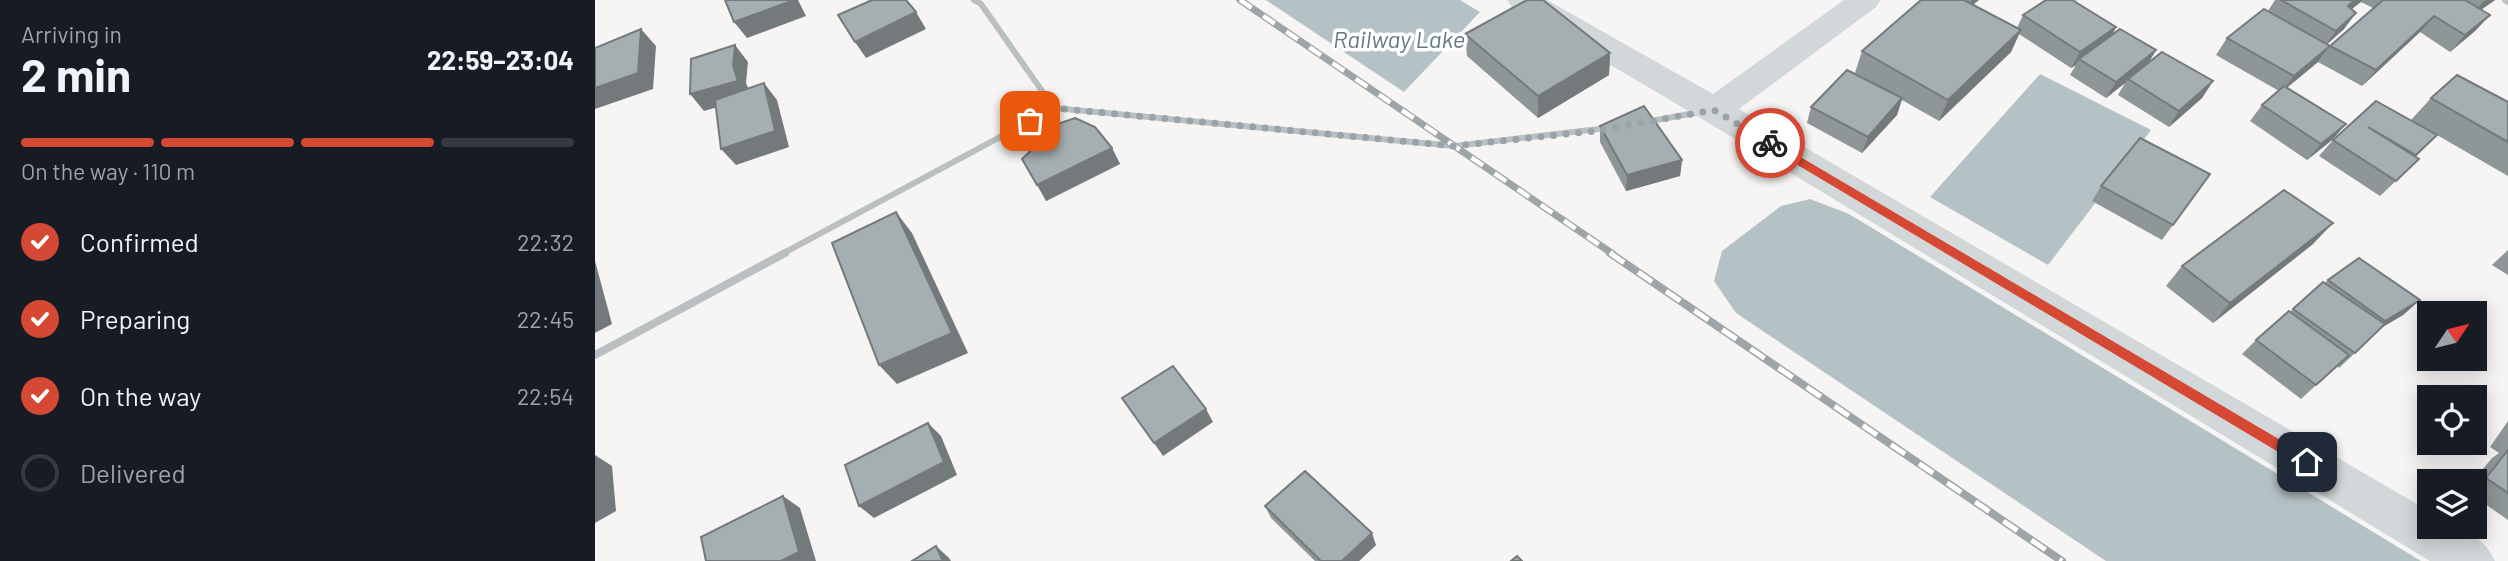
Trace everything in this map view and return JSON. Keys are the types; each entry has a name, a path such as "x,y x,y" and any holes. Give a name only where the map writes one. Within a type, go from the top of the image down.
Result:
{"street":[{"path":"974,0 981,4 1054,108"},
{"path":"1523,0 1714,110 2472,561"},
{"path":"1642,122 1714,110 1865,0"},
{"path":"595,355 1054,108 1454,146 1618,127"}],"water":[{"name":"Railway Lake","path":"1266,0 1460,0 1480,12 1404,92"},
{"path":"2040,74 2151,130 2048,265 1930,197"},
{"path":"1810,199 1849,214 2421,561 2106,561 1736,313 1714,281 1722,251 1781,206"}],"building":[{"path":"725,0 794,0 734,22"},
{"path":"872,0 906,0 916,12 855,42 838,15"},
{"path":"1527,0 1543,0 1610,53 1538,96 1465,34"},
{"path":"1921,0 1964,0 2021,30 1948,100 1862,51"},
{"path":"2046,0 2072,0 2116,27 2080,52 2023,15"},
{"path":"2281,0 2355,0 2348,6 2356,13 2336,31"},
{"path":"2383,0 2465,0 2490,15 2465,35 2434,16 2376,70 2330,46"},
{"path":"2264,9 2330,46 2294,76 2227,38"},
{"path":"641,29 638,73 595,88 595,48"},
{"path":"2120,29 2156,50 2116,82 2079,59"},
{"path":"735,45 733,66 738,81 690,94 691,59"},
{"path":"2162,52 2213,81 2179,111 2128,79"},
{"path":"1847,70 1902,98 1868,137 1811,107"},
{"path":"2457,75 2508,102 2508,142 2431,98"},
{"path":"764,83 775,131 721,149 715,100"},
{"path":"2284,86 2346,124 2321,144 2262,105"},
{"path":"2376,101 2437,135 2416,155 2368,127 2419,159 2396,181 2333,140"},
{"path":"1644,106 1682,160 1627,175 1600,126"},
{"path":"1075,118 1095,127 1112,148 1037,185 1022,159 1038,144 1028,134"},
{"path":"2140,138 2210,174 2173,225 2101,186"},
{"path":"2284,190 2333,223 2230,303 2182,266"},
{"path":"896,212 952,333 879,365 832,243"},
{"path":"2359,258 2420,300 2385,321 2328,280"},
{"path":"2323,282 2385,324 2355,353 2293,309"},
{"path":"2289,311 2349,355 2316,385 2256,340"},
{"path":"1173,366 1206,409 1154,443 1122,398"},
{"path":"928,423 944,462 859,506 845,465"},
{"path":"2508,450 2508,493 2487,477"},
{"path":"1305,471 1372,533 1342,561 1321,561 1265,506"},
{"path":"783,496 799,552 781,561 706,561 701,537"},
{"path":"936,546 943,561 912,561"}],"railway":[{"path":"1240,0 1613,254"},
{"path":"1610,253 2062,561"}],"way so far":[{"path":"1030,121 1054,108 1454,146 1595,131 1714,110 1770,143"}],"route":[{"path":"1770,143 2307,462"}]}
